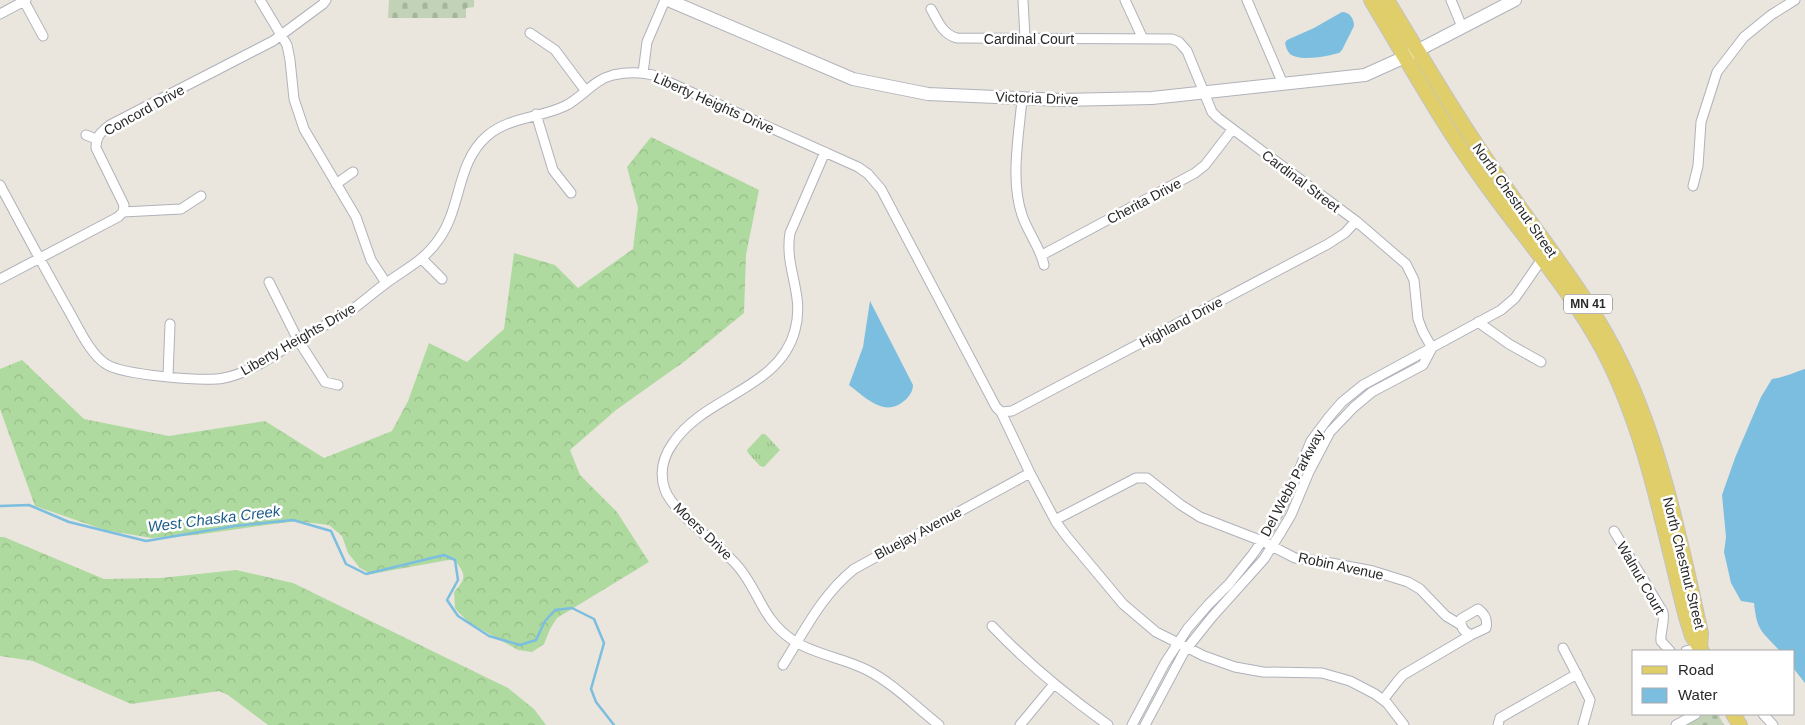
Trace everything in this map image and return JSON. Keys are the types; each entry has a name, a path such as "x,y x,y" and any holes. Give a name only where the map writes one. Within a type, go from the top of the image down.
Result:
{"main road":[{"name":"North Chestnut Street","path":"1371,0 1588,304 1609,338 1648,426 1702,633 1701,650"},
{"name":"North Chestnut Street","path":"1387,0 1444,121 1484,182 1583,317 1603,350 1635,426 1686,617 1692,636 1701,650"}],"street":[{"path":"260,0 287,46 294,99 304,129 356,217 371,260 386,283"},
{"name":"Concord Drive","path":"123,212 124,205 96,148 96,140 101,132 110,125 282,35 324,4 326,0"},
{"path":"643,73 651,31 666,0"},
{"name":"Victoria Drive","path":"666,0 853,79 928,94 1022,99 1096,100 1152,98 1365,75 1411,54 1515,0"},
{"path":"1023,0 1026,38"},
{"path":"1125,0 1143,39"},
{"path":"1247,0 1283,84"},
{"path":"1451,0 1462,27"},
{"path":"1693,186 1698,166 1701,122 1717,72 1744,36 1771,15 1795,0"},
{"path":"0,14 25,1 43,36"},
{"name":"Cardinal Court","path":"931,9 942,29 952,37 1172,39 1182,44 1187,52 1204,92"},
{"path":"530,33 555,50 585,90"},
{"name":"Liberty Heights Drive","path":"0,184 39,258 91,349 105,364 122,371 200,379 224,378 247,370 353,309 432,250 447,228 457,202 466,166 478,145 497,128 565,106 602,79 613,75 643,73 825,152 858,167 868,174 882,189 996,407 1001,412"},
{"name":"Cardinal Street","path":"1204,92 1212,112 1232,130 1356,221 1406,264 1414,280 1418,319 1432,348"},
{"path":"1022,99 1016,192 1022,215 1042,255 1044,265"},
{"path":"536,114 553,170 571,193"},
{"name":"Cherita Drive","path":"1042,255 1195,173 1205,165 1232,130"},
{"path":"86,136 96,140"},
{"name":"Moers Drive","path":"825,152 790,233 789,260 798,302 797,323 790,344 770,371 704,413 688,426 667,452 662,468 663,485 669,498 679,510 737,564 772,622 797,643 877,675 939,725"},
{"path":"336,184 353,172"},
{"path":"0,279 118,217 123,212 181,209 201,196"},
{"name":"Highland Drive","path":"1001,412 1012,411 1328,244 1345,233 1356,221"},
{"path":"422,259 442,279"},
{"name":"Del Webb Parkway","path":"1132,725 1165,663 1178,644 1198,616 1229,584 1262,541 1290,492 1311,441 1328,417 1342,402 1363,385 1501,310 1515,298 1542,259"},
{"path":"269,282 298,340 325,382 338,385"},
{"path":"1478,322 1509,344 1541,362"},
{"path":"168,376 170,324"},
{"name":"Del Webb Parkway","path":"1145,725 1187,647 1264,559 1272,547 1291,515 1309,472 1330,432 1354,407 1372,392 1423,365 1432,348"},
{"path":"1001,412 1055,520 1123,604 1156,632 1218,662 1248,670 1322,672 1357,684 1383,700 1392,708 1404,725"},
{"name":"Bluejay Avenue","path":"783,665 821,602 836,584 854,568 1030,473"},
{"name":"Robin Avenue","path":"1055,520 1136,478 1143,477 1156,484 1181,505 1200,517 1262,541 1295,558 1373,571 1408,582 1420,590 1446,616 1461,626"},
{"name":"Walnut Court","path":"1614,531 1663,612 1661,641 1669,650"},
{"path":"1383,700 1403,675 1486,628 1487,619 1478,609 1461,619 1461,626 1464,631 1472,635"},
{"path":"992,626 1066,696 1108,725"},
{"path":"1563,648 1590,700 1583,725"},
{"path":"1498,725 1500,718 1577,674"},
{"path":"1020,725 1054,684"},
{"path":"1676,725 1694,715"},
{"path":"1764,715 1773,725"}],"green space":[{"path":"389,0 474,0 474,7 466,8 466,18 388,18"},
{"path":"651,137 759,190 746,255 744,313 685,361 616,410 570,450 580,475 617,512 649,562 557,618 544,644 532,652 518,650 468,622 455,608 454,592 463,579 463,573 454,559 371,574 360,568 348,553 342,536 329,525 296,521 195,535 151,538 105,530 35,506 0,409 0,369 22,360 84,419 169,436 265,421 324,458 392,431 408,401 429,343 467,362 504,329 514,253 555,265 578,288 633,249 638,208 627,167"},
{"path":"762,434 765,434 780,450 764,467 760,466 747,450"},
{"path":"0,537 104,579 161,578 236,570 293,583 508,688 534,709 546,725 268,725 228,695 219,691 131,704 33,661 0,656"},
{"path":"1702,715 1719,715 1724,725 1685,725"}],"water":[{"path":"1342,12 1351,16 1354,26 1339,53 1321,57 1300,58 1289,53 1285,43 1287,40 1314,28"},
{"path":"870,301 913,385 909,396 897,406 882,407 875,404 849,385 863,347"},
{"path":"1805,369 1805,683 1795,670 1795,650 1779,650 1761,630 1754,603 1741,601 1731,583 1724,552 1726,537 1722,495 1735,458 1761,397 1772,379"}],"waterway":[{"name":"West Chaska Creek","path":"0,506 29,505 69,522 146,541 235,526 293,520 331,531 346,564 366,574 444,555 455,560 458,580 447,600 458,616 489,636 520,645 536,640 545,621 555,610 572,608 594,619 604,643 591,689 596,702 614,725"}]}
